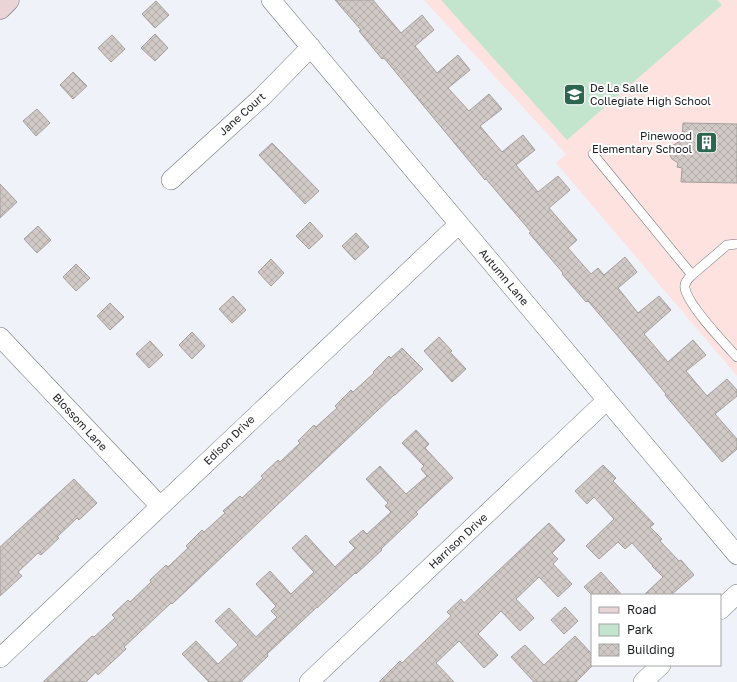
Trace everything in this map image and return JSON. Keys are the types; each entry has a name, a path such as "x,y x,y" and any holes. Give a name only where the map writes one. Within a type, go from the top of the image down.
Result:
{"street":[{"path":"0,8 8,0"},
{"name":"Autumn Lane","path":"271,0 737,555"},
{"name":"Jane Court","path":"171,180 262,97 311,47"},
{"name":"Edison Drive","path":"0,658 459,224"},
{"name":"Blossom Lane","path":"0,337 160,506"},
{"name":"Harrison Drive","path":"309,682 607,400"},
{"path":"721,609 737,594"},
{"path":"643,682 660,666"}],"lane":[{"path":"593,154 692,275"},
{"path":"737,244 726,245 687,280 685,287 690,300 696,309 737,357"}],"shaded area":[{"path":"424,0 737,0 737,376 556,163 624,105 566,154"}],"green space":[{"name":"De La Salle Collegiate High School","path":"441,0 717,0 722,5 567,140"}],"building":[{"path":"335,0 373,0 401,33 422,15 434,30 415,46 437,73 458,55 470,70 448,88 469,111 489,94 502,109 480,126 502,152 523,135 535,150 516,165 538,192 558,176 570,190 549,208 577,240 568,248 591,274 598,268 604,275 625,257 637,272 618,288 638,313 659,296 671,310 644,334 668,362 693,340 706,355 686,371 707,396 727,379 737,390 737,396 715,414 737,439 737,449 722,462 588,301 586,302 562,274 563,273 529,233 531,232 486,179 485,180 384,58 382,59 359,31 361,30"},
{"path":"156,1 169,15 155,28 142,14"},
{"path":"155,34 168,48 155,61 141,48"},
{"path":"112,35 125,49 111,62 98,48"},
{"path":"73,72 87,86 73,99 60,85"},
{"path":"37,109 50,123 36,136 23,121"},
{"name":"Pinewood Elementary School","path":"683,123 737,124 737,183 681,182 682,168 677,167 678,163 672,159 668,152 672,146 682,140"},
{"path":"272,143 319,191 305,204 259,155"},
{"path":"0,184 17,202 0,218"},
{"path":"310,222 323,236 309,249 296,236"},
{"path":"38,226 51,240 37,253 24,239"},
{"path":"356,233 369,247 355,260 342,246"},
{"path":"271,259 284,273 271,286 258,272"},
{"path":"76,264 90,278 76,291 63,277"},
{"path":"233,296 246,310 232,323 219,309"},
{"path":"110,303 124,317 110,330 97,316"},
{"path":"192,332 205,346 192,359 179,345"},
{"path":"439,337 452,351 450,352 466,369 452,382 424,351"},
{"path":"150,341 163,355 149,368 136,354"},
{"path":"402,348 423,369 124,647 126,649 98,675 96,672 86,682 43,682 92,636 94,637 115,618 112,615 128,600 130,602 166,565 168,567 188,548 186,546 202,530 204,532 225,513 223,511 240,496 242,498 263,478 261,476 278,460 280,462 300,443 298,441 314,425 316,427 337,408 335,406 351,390 353,392 374,373 373,372 389,356 391,358"},
{"path":"416,430 429,444 425,448 453,478 416,512 418,514 381,549 382,550 317,607 267,654 268,656 241,682 209,682 182,654 196,641 218,664 238,645 215,621 229,608 256,637 277,617 271,611 276,606 256,584 270,571 291,594 314,572 292,548 306,535 335,567 355,548 349,542 363,530 367,534 391,512 385,506 388,503 366,479 380,466 406,494 427,476 421,469 424,466 402,443"},
{"path":"603,465 616,478 613,481 654,524 650,527 662,539 660,541 679,561 681,560 694,575 672,594 645,594 663,577 632,543 625,549 618,542 599,559 586,546 614,519 594,497 587,504 575,491"},
{"path":"74,479 97,503 79,520 77,518 41,555 38,553 18,572 22,576 0,596 0,547"},
{"path":"549,523 565,540 552,553 558,559 553,564 572,584 558,597 539,577 516,599 534,618 520,631 501,611 478,634 498,655 484,668 459,641 436,663 454,682 379,682 400,661 402,663 451,616 447,612 461,599 464,603"},
{"path":"601,572 621,594 591,594 584,587"},
{"path":"565,607 578,621 564,634 551,620"},
{"path":"575,636 591,653 592,666 576,682 534,682 511,657 525,645 544,665"}],"place":[{"name":"De La Salle Collegiate High School","path":"574,94"},
{"name":"Pinewood Elementary School","path":"707,142"}]}
